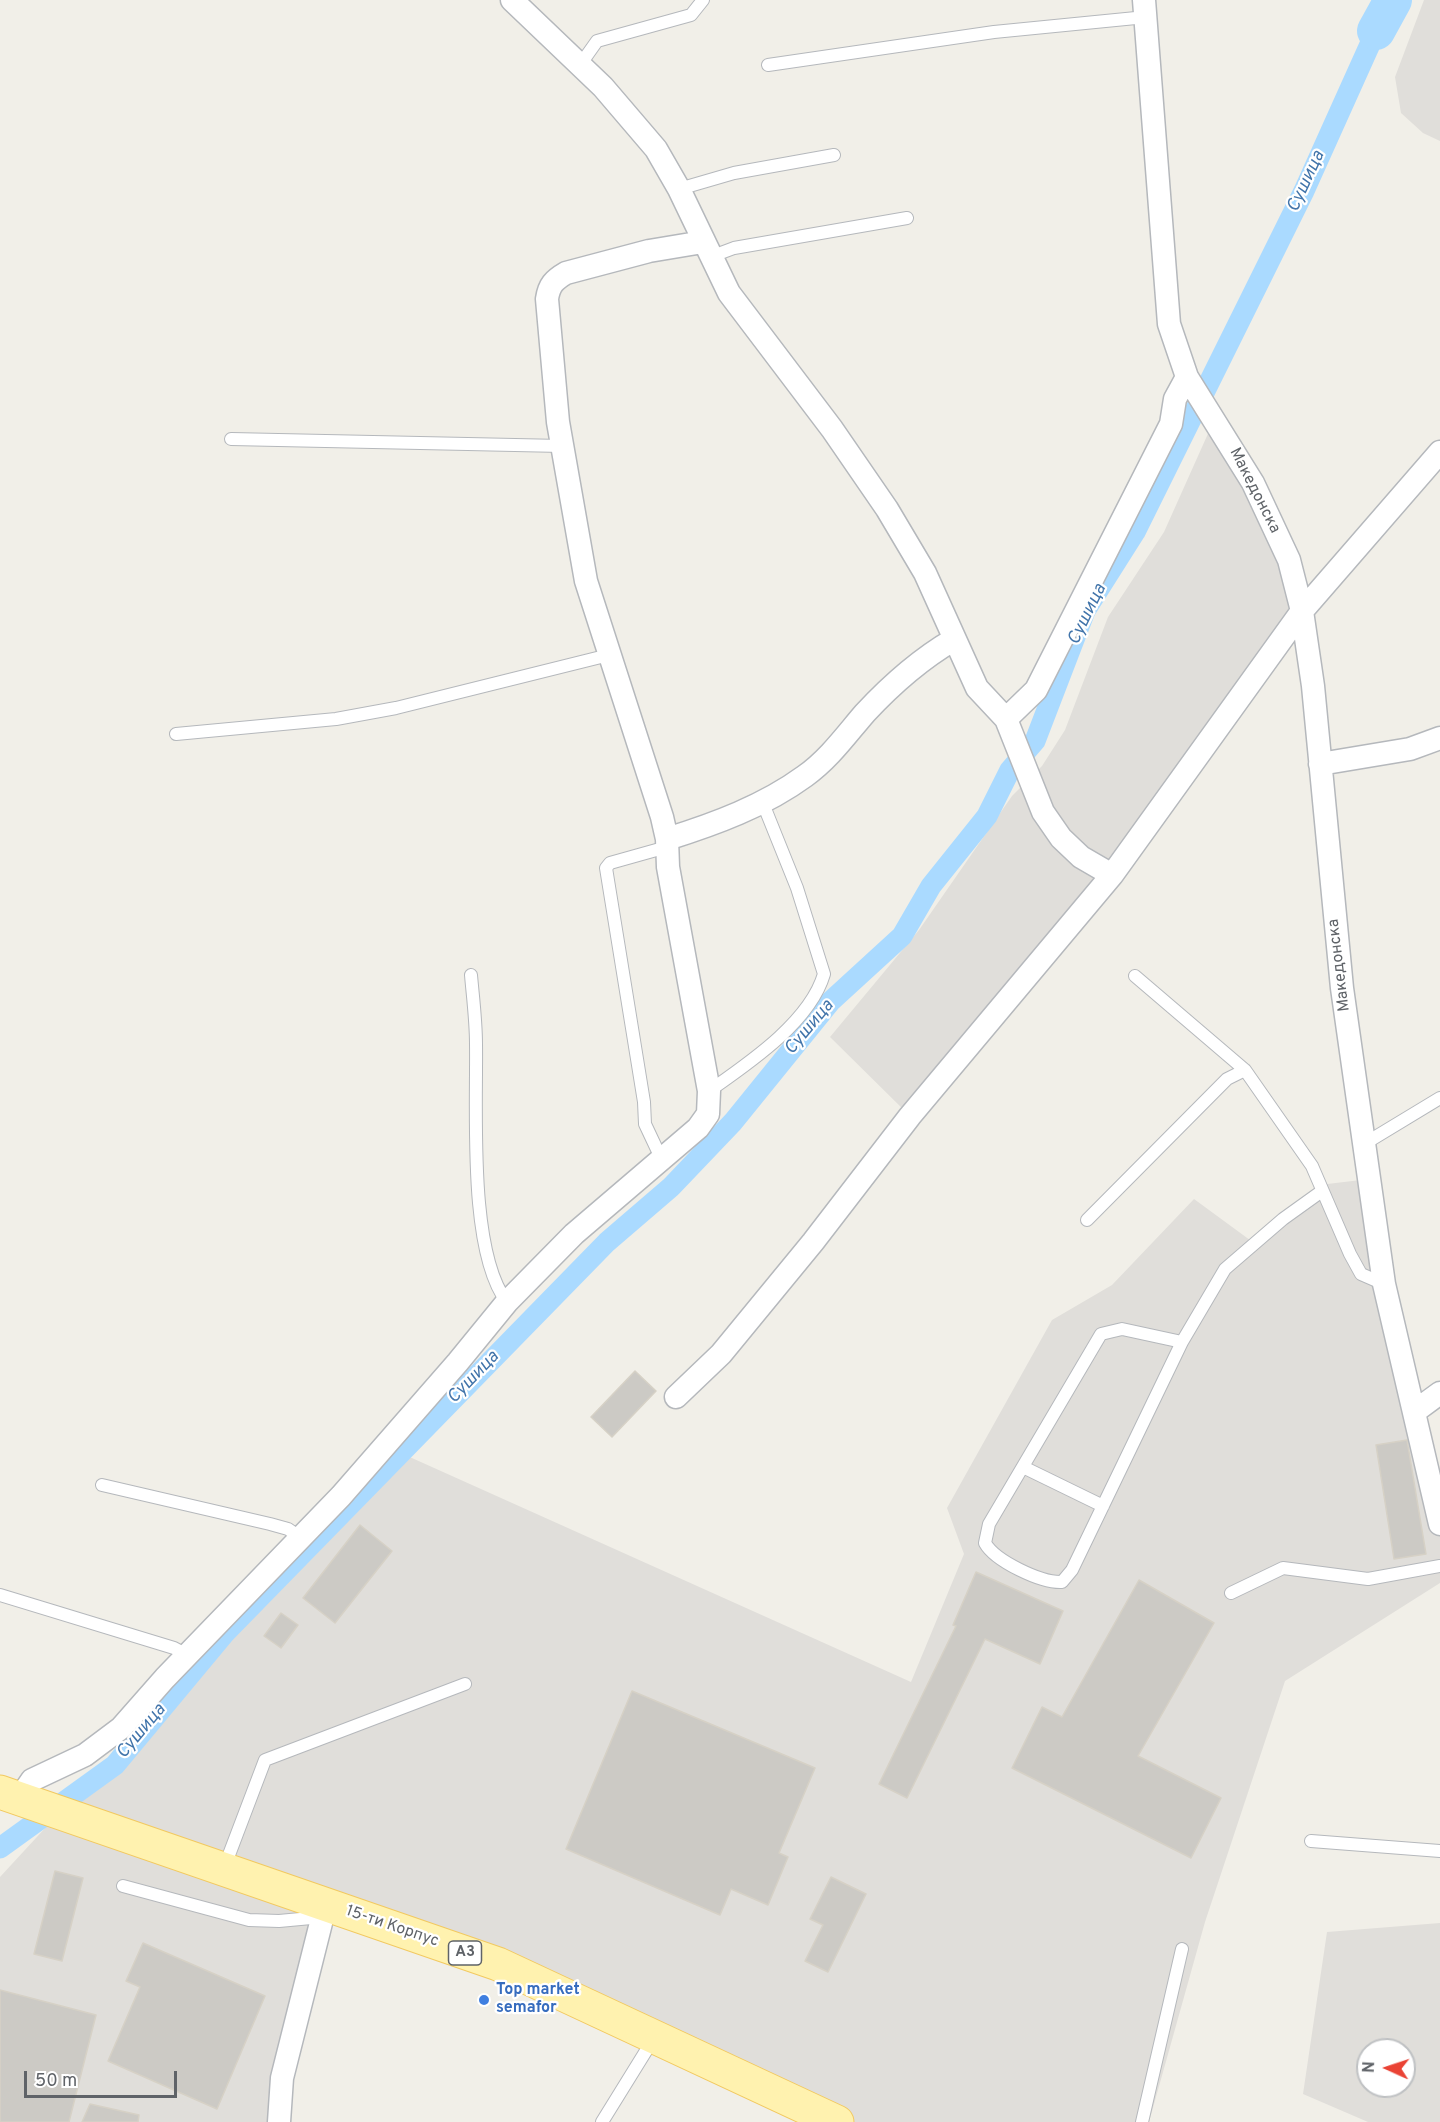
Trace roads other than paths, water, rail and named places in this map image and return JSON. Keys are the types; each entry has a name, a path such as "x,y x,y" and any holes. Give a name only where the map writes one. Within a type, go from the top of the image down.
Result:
{"main road":[{"name":"15-ти Корпус","path":"18,1798 223,1869 324,1910 498,1964 819,2118"}],"street":[{"path":"512,0 603,87 656,149 679,189 729,293 749,323 832,429 887,509 925,573 976,688 1006,719 1040,805 1061,838 1081,857 1112,875"},
{"name":"Македонска","path":"1145,9 1169,324 1187,377 1215,418 1253,483 1289,560 1302,611 1313,686 1342,988 1384,1284 1440,1524"},
{"path":"18,1798 32,1780 85,1755 122,1728 187,1655 301,1538 458,1362 507,1302 574,1234 704,1122 711,1104 668,867 667,843 637,735 586,581 562,446 548,299 549,287 555,279 589,265 707,249"},
{"path":"1006,719 1036,690 1171,424 1175,399 1187,377"},
{"path":"676,1397 721,1354 813,1242 910,1116 1112,875 1302,611 1437,464"},
{"path":"667,843 762,801 805,777 833,752 872,706 914,666 953,640"},
{"path":"1320,764 1410,749 1440,738"},
{"path":"1414,1412 1440,1393"},
{"path":"279,2122 282,2078 324,1910"}],"lane":[{"path":"580,65 597,41 691,15 704,0"},
{"path":"768,65 1145,9"},
{"path":"679,189 734,173 834,155"},
{"path":"707,249 734,248 907,218"},
{"path":"231,439 562,446"},
{"path":"176,734 336,719 396,708 609,655"},
{"path":"709,1091 794,1025 820,986 824,974 797,888 762,801"},
{"path":"661,1158 645,1124 644,1102 606,868 610,863 667,843"},
{"path":"471,975 476,1040 477,1172 486,1253 497,1289 507,1302"},
{"path":"1135,976 1245,1070 1312,1166 1361,1274 1384,1284"},
{"path":"1086,1220 1227,1079 1245,1070"},
{"path":"1364,1144 1440,1098"},
{"path":"1182,1342 1122,1329 1101,1334 989,1524 985,1543 992,1554 1050,1582 1062,1582 1072,1570 1182,1342 1225,1269 1283,1219 1322,1191"},
{"path":"1023,1467 1103,1506"},
{"path":"102,1485 270,1524 288,1529 301,1538"},
{"path":"1231,1593 1283,1568 1368,1579 1440,1566"},
{"path":"0,1594 174,1648 187,1655"},
{"path":"223,1869 265,1760 465,1684"},
{"path":"1311,1841 1440,1851"},
{"path":"123,1886 249,1920 279,1921 324,1910"},
{"path":"1142,2122 1182,1948"},
{"path":"602,2122 654,2037"}],"waterway":[{"path":"1376,31 1393,0"},
{"name":"Сушица","path":"0,1848 115,1765 224,1634 607,1242 671,1187 733,1122 831,1001 902,936 931,886 987,816 1010,770 1035,741 1085,611 1135,532 1304,191 1376,31"}],"place":[{"name":"Top market semafor","path":"484,2000"}]}
